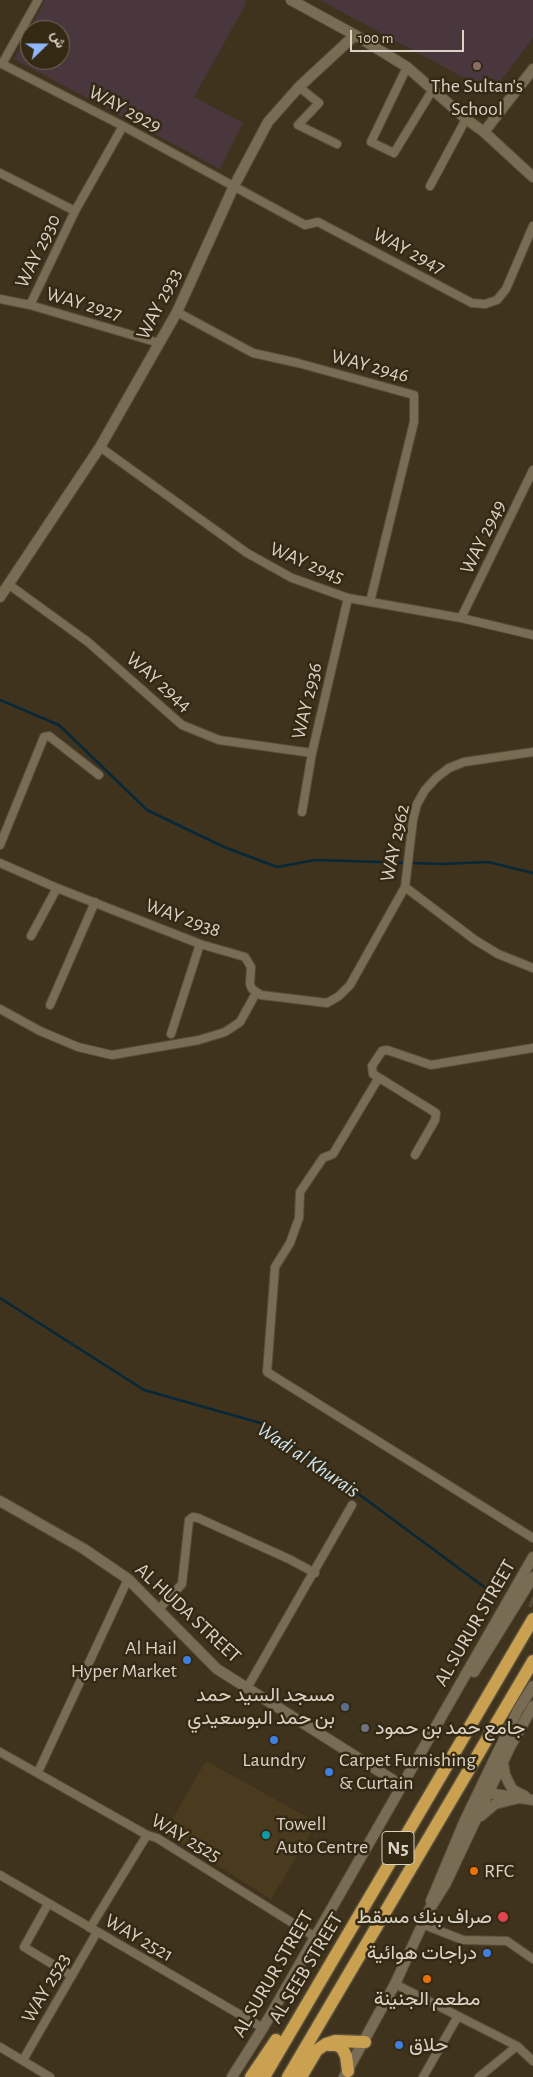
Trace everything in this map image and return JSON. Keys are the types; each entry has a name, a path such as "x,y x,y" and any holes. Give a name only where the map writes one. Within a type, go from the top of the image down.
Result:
{"highway":[{"name":"AL SEEB STREET","path":"264,2077 533,1619"},
{"name":"AL SEEB STREET","path":"288,2077 533,1661"},
{"path":"252,2077 388,1858 411,1827"},
{"path":"300,2077 317,2050 326,2044 335,2041 364,2042"},
{"path":"317,2050 336,2045 342,2048 346,2056 346,2074"}],"street":[{"path":"1,64 38,0"},
{"path":"291,0 355,35 407,67 466,119 484,132 533,177"},
{"name":"WAY 2933","path":"0,597 100,447 177,312 234,186 268,122 299,87 355,35"},
{"name":"WAY 2929","path":"1,64 123,126 234,186"},
{"path":"407,67 371,142 394,153 433,89"},
{"path":"484,132 533,69"},
{"path":"299,87 319,103 298,125 337,144"},
{"path":"430,186 466,119"},
{"name":"WAY 2930","path":"30,305 75,211 123,126"},
{"name":"WAY 2930","path":"0,173 75,211"},
{"name":"WAY 2947","path":"234,186 306,225 318,222 472,303 485,304 497,300 506,289 533,226"},
{"name":"WAY 2927","path":"0,299 30,305 159,342"},
{"name":"WAY 2946","path":"177,312 253,353 298,363 414,396 414,422 370,602"},
{"name":"WAY 2945","path":"100,447 247,553 292,578 348,598 461,618 533,635"},
{"name":"WAY 2949","path":"461,618 533,470"},
{"name":"WAY 2944","path":"8,584 88,642 182,725 220,740 312,753"},
{"name":"WAY 2936","path":"302,812 312,753 348,598"},
{"path":"0,845 44,737 50,736 99,775"},
{"name":"WAY 2962","path":"256,993 320,1003 333,1001 350,985 404,887 413,820 417,804 425,790 449,768 464,762 533,752"},
{"name":"WAY 2938","path":"0,863 57,888 200,944 245,957 251,967 250,984 256,993"},
{"path":"404,887 474,940 498,954 533,968"},
{"path":"31,936 57,888"},
{"path":"50,1005 95,902"},
{"path":"171,1034 200,944"},
{"path":"0,1009 40,1031 78,1047 112,1055 199,1040 225,1032 240,1022 256,993"},
{"path":"415,1154 435,1120 436,1113 378,1079 371,1071 372,1066 382,1052 387,1050 431,1065 533,1048"},
{"path":"378,1079 333,1154 323,1158 300,1192 299,1218 290,1243 275,1267 267,1372 533,1538"},
{"name":"AL HUDA STREET","path":"0,1501 84,1549 128,1579 217,1669 401,1785"},
{"path":"247,1688 352,1505"},
{"path":"158,1610 182,1584 188,1520 192,1517 280,1555 314,1573"},
{"name":"AL SURUR STREET","path":"524,1592 533,1557"},
{"name":"AL SURUR STREET","path":"232,2077 263,2028 432,1733 448,1712 533,1577"},
{"path":"38,1772 128,1579"},
{"path":"346,2074 395,1984 422,1924 442,1890 461,1851 518,1710 533,1686"},
{"path":"429,1910 436,1886 458,1835 503,1762 533,1706"},
{"name":"WAY 2525","path":"0,1752 147,1835 157,1838 315,1937"},
{"path":"503,1762 505,1775 514,1790 533,1800"},
{"path":"483,1793 533,1800"},
{"path":"472,1826 484,1812 495,1804 519,1798"},
{"path":"90,1928 147,1835"},
{"path":"458,1835 461,1851"},
{"name":"WAY 2521","path":"0,1876 263,2028"},
{"path":"48,1904 24,1948 72,1976"},
{"path":"422,1924 463,1940 507,1941 533,1959"},
{"name":"WAY 2523","path":"23,2060 97,1932"},
{"path":"395,1984 517,2046 533,2062"},
{"path":"423,2077 458,2016"},
{"path":"479,2077 517,2046"},
{"path":"0,2047 50,2077"}],"shaded area":[{"path":"45,0 245,0 247,2 194,97 243,123 220,169 35,70 70,70 70,20 34,20"},
{"name":"The Sultan's School","path":"320,0 533,0 533,38 492,93"},
{"path":"20,48 20,62 14,59"},
{"name":"Towell Auto Centre","path":"206,1761 316,1822 271,1899 164,1833"}],"waterway":[{"path":"0,700 59,725 147,810 224,847 277,867 315,860 442,864 488,862 533,873"},
{"name":"Wadi al Khurais","path":"0,1298 144,1390 264,1424 495,1595"}],"place":[{"name":"The Sultan's School","path":"477,66"},
{"name":"Al Hail Hyper Market","path":"187,1660"},
{"name":"مسجد السيد حمد بن حمد البوسعيدي","path":"345,1707"},
{"name":"جامع حمد بن حمود","path":"365,1728"},
{"name":"Laundry","path":"274,1740"},
{"name":"Carpet Furnishing & Curtain","path":"329,1772"},
{"name":"Towell Auto Centre","path":"266,1835"},
{"name":"RFC","path":"474,1871"},
{"name":"صراف بنك مسقط","path":"503,1917"},
{"name":"دراجات هوائية","path":"487,1953"},
{"name":"مطعم الجنينة","path":"427,1979"},
{"name":"حلاق","path":"399,2045"}]}
